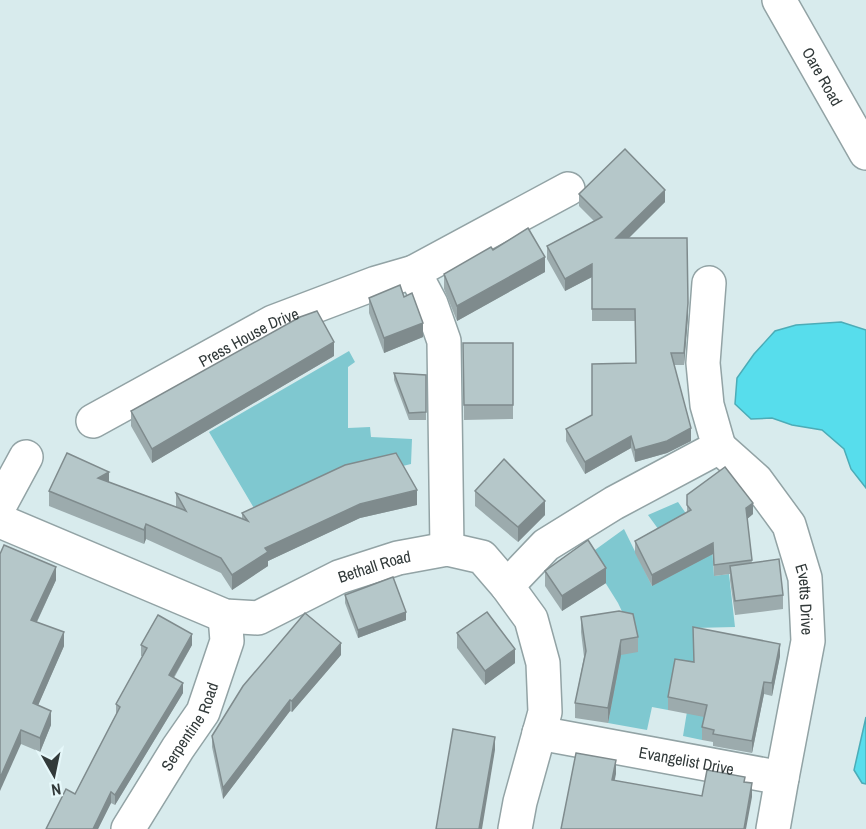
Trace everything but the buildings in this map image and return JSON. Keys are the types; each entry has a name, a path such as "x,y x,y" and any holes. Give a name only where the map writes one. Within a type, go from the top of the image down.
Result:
{"street":[{"name":"Oare Road","path":"779,0 866,153"},
{"name":"Press House Drive","path":"93,421 273,322 376,283 414,272 568,189"},
{"path":"414,272 431,304 444,341 447,549"},
{"path":"507,586 546,545 614,503 719,447 707,405 703,363 709,283"},
{"name":"Evetts Drive","path":"719,447 756,480 789,525 805,579 808,641 782,778"},
{"path":"0,505 26,457"},
{"name":"Bethall Road","path":"0,521 225,616 258,618 339,577 398,558 447,549 482,557 531,619 543,663 545,712 515,829"},
{"name":"Serpentine Road","path":"128,829 202,712 227,641 225,616"},
{"name":"Evangelist Drive","path":"539,733 782,778"},
{"path":"773,829 782,778"}],"shaded area":[{"path":"841,322 866,330 866,488 851,469 844,449 822,430 792,425 772,418 751,419 735,404 737,378 754,354 775,331 796,325"},
{"path":"349,351 355,362 348,367 348,428 370,427 371,437 412,439 411,464 353,478 261,520 209,432"},
{"path":"678,502 696,528 710,518 714,576 729,574 735,627 693,628 694,651 707,716 702,740 683,736 693,675 675,672 668,710 652,707 647,730 608,723 615,684 585,661 628,624 618,603 588,555 624,529 652,586 664,537 648,515"},
{"path":"866,717 866,784 862,783 854,770"}]}
